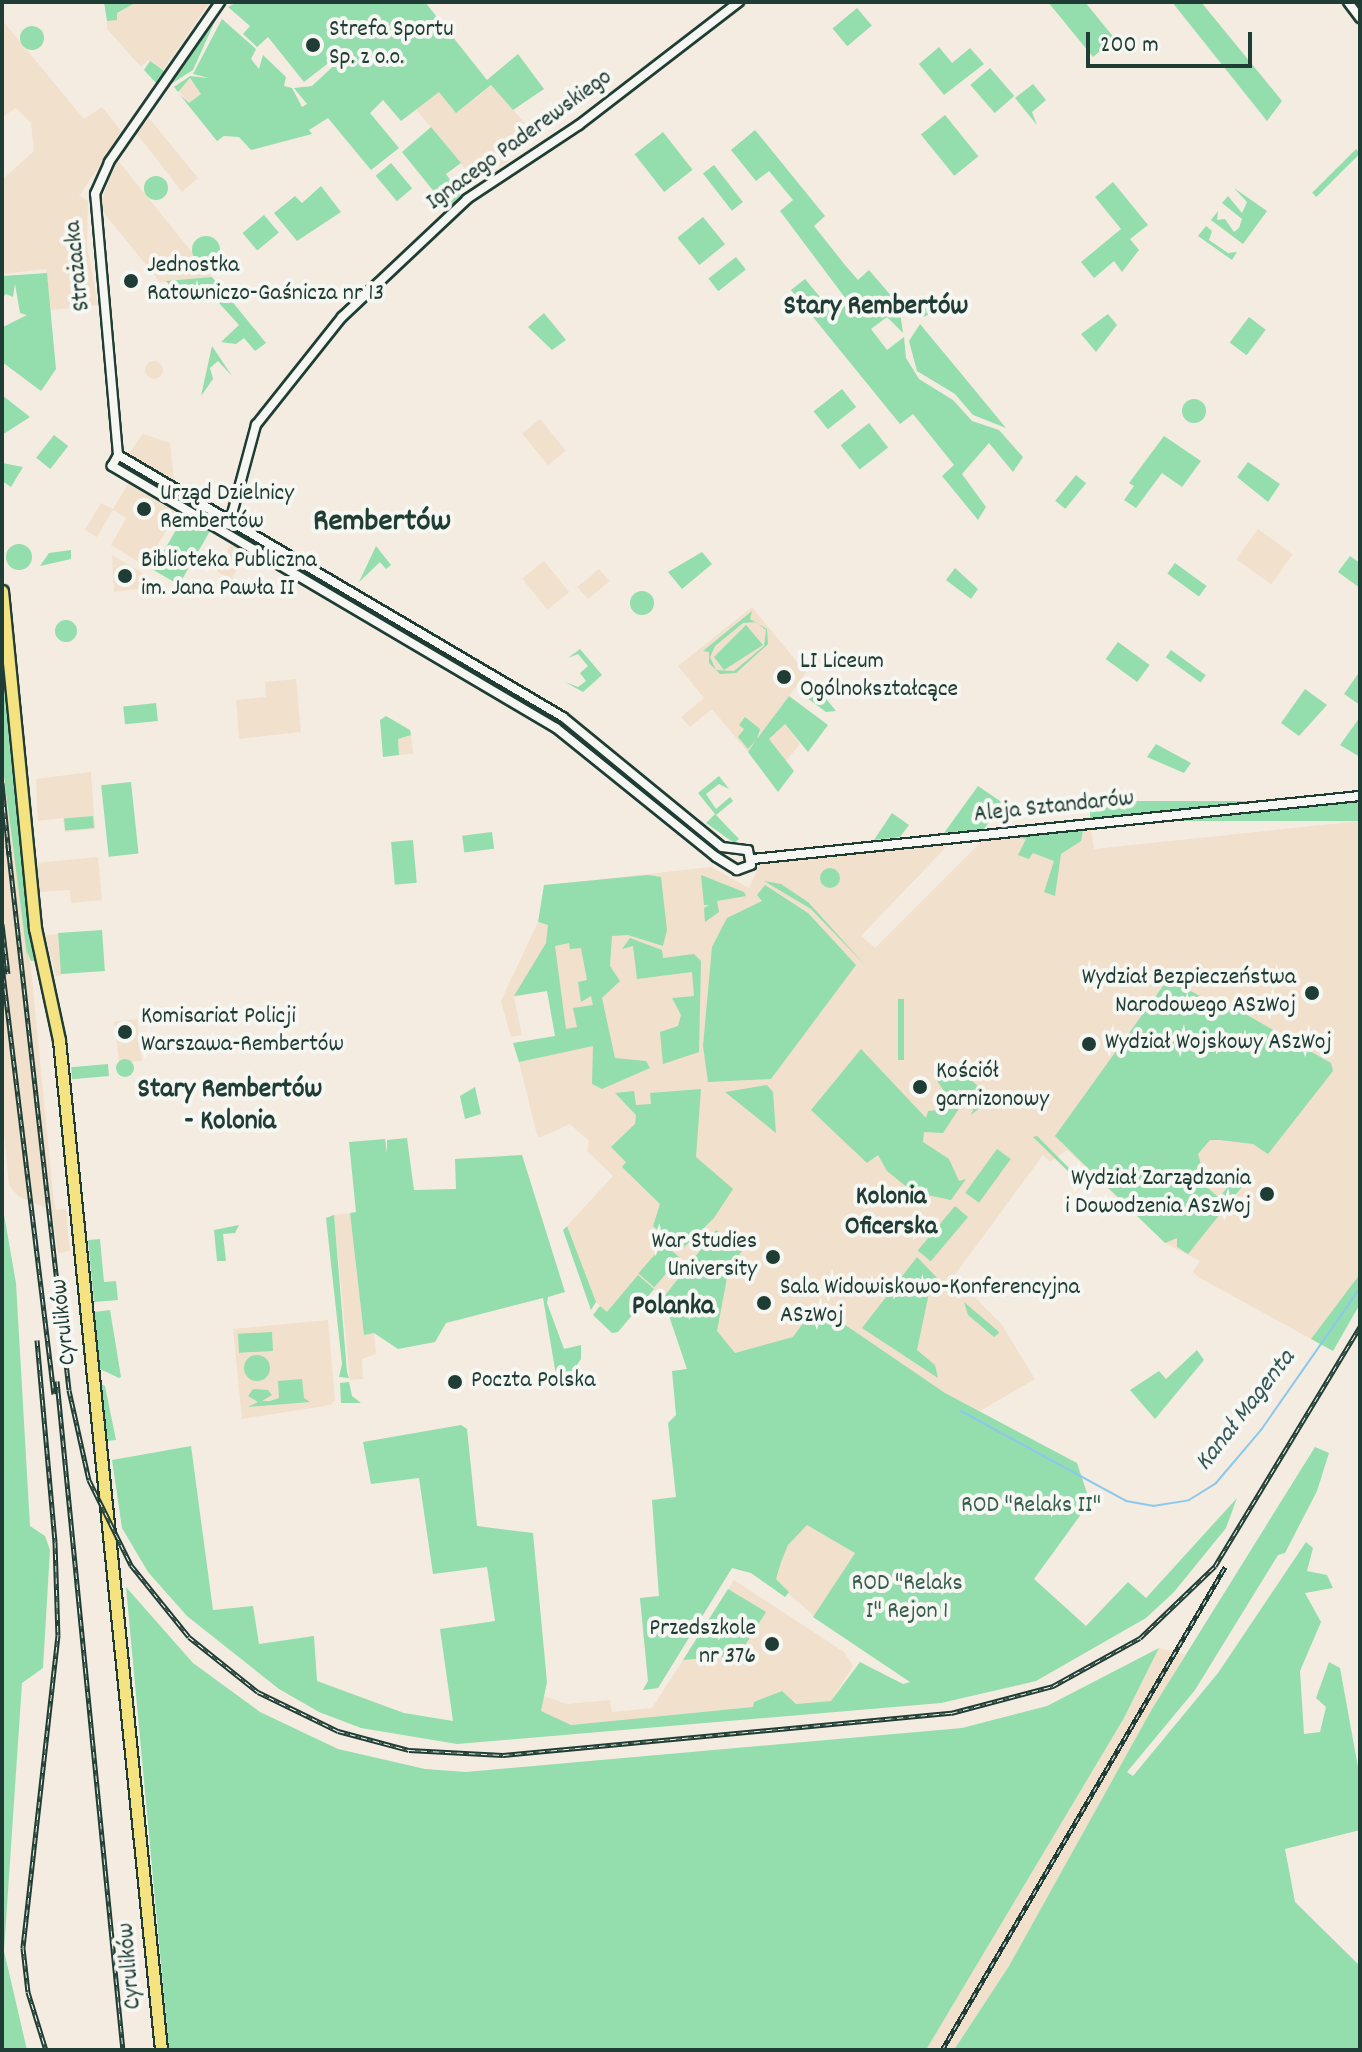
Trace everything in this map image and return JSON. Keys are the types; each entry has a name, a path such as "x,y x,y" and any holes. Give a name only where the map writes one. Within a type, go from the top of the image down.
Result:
{"main road":[{"name":"Cyrulików","path":"2,591 36,936 60,1054 161,2050"}],"street":[{"name":"Strażacka","path":"118,455 95,194 109,162 220,2"},
{"name":"Ignacego Paderewskiego","path":"225,532 231,522 255,427 342,317 467,199 579,125 739,2"},
{"path":"1348,2 1360,18"},
{"path":"118,455 563,717 732,851 730,863 685,833 556,728 112,466 118,455"},
{"name":"Aleja Sztandarów","path":"730,863 744,871 753,859 1360,796"},
{"path":"732,851 745,848 753,859"}],"shaded area":[{"path":"107,2 210,2 163,70 148,60 141,67 107,29"},
{"path":"2,20 84,119 102,107 122,132 79,196 88,201 87,245 98,305 51,310 46,269 2,274 2,180 34,151 31,123 16,108 2,117"},
{"path":"189,78 202,94 190,104 177,88"},
{"path":"451,82 475,99 492,85 527,126 502,147 510,160 476,182 415,108"},
{"path":"149,118 198,178 182,192 137,134"},
{"path":"117,160 212,277 160,282 99,207"},
{"path":"150,361 158,361 163,370 161,377 150,379 145,374 145,366"},
{"path":"540,419 566,451 548,465 522,433"},
{"path":"143,434 170,443 174,481 128,455"},
{"path":"128,484 177,513 145,566 111,545 126,518 113,510 97,537 85,530 101,503 113,509"},
{"path":"1258,529 1293,554 1271,584 1236,559"},
{"path":"231,544 246,552 231,579 216,571"},
{"path":"112,555 144,574 146,588 114,592"},
{"path":"544,561 569,592 547,610 522,579"},
{"path":"599,569 609,581 588,599 578,587"},
{"path":"752,607 806,673 776,713 800,744 786,761 762,732 748,752 712,709 690,727 681,717 704,698 678,666"},
{"path":"2,673 54,1203 56,1210 66,1209 70,1251 58,1253 52,1211 18,1196 9,1185 2,1111"},
{"path":"296,679 301,732 239,739 236,700 266,697 265,682"},
{"path":"411,735 413,754 399,755 398,739"},
{"path":"91,772 95,829 65,832 63,818 38,821 36,779"},
{"name":"War Studies University","path":"1360,821 1360,1274 1311,1339 1198,1277 1193,1272 1200,1261 1165,1243 1067,1150 1050,1162 1043,1155 954,1276 1002,1325 1035,1379 980,1411 954,1398 814,1616 779,1585 737,1559 658,1688 643,1690 648,1681 640,1598 659,1596 655,1542 706,1537 692,1384 663,1298 654,1290 622,1327 591,1297 567,1226 613,1176 587,1151 589,1141 570,1124 539,1138 536,1131 519,1062 560,1053 547,991 514,997 522,1035 511,1037 501,1001 538,922 547,925 548,885 711,867 749,888 760,864 948,845 861,936 875,948 983,840 1091,829 1094,849"},
{"path":"98,857 102,900 71,903 70,890 39,892 35,863"},
{"path":"58,934 62,975 56,976 45,935"},
{"path":"137,1019 142,1061 119,1063 114,1022"},
{"path":"350,1213 364,1335 374,1333 376,1354 362,1359 363,1379 350,1380 334,1215"},
{"path":"328,1320 335,1400 331,1405 242,1419 233,1329"},
{"path":"734,1580 844,1652 853,1666 831,1701 796,1704 782,1691 754,1702 754,1707 571,1725 540,1711 544,1696 567,1704 610,1700 612,1712 652,1708 683,1660 723,1657 726,1652 700,1636"},
{"path":"1159,1648 1185,1654 1009,1966 954,2050 926,2050 1124,1718"}],"green space":[{"path":"104,2 133,4 117,13 117,20 107,21"},
{"path":"237,2 425,2 487,80 518,54 544,89 513,110 491,85 456,113 439,92 401,121 383,100 370,113 399,148 371,170 328,118 309,130 312,134 251,150 239,137 224,136 217,141 180,95 189,103 201,94 190,78 178,92 174,87 190,76 209,78 193,74 222,19 256,49 251,59 259,69 263,55 286,77 284,86 292,88 302,107 307,104 294,88 312,86 343,57 340,54 304,82 268,37 257,47 243,34 250,26 228,7"},
{"path":"1048,2 1085,2 1115,39 1093,57"},
{"path":"1172,2 1201,2 1282,101 1267,121"},
{"path":"857,8 872,26 847,46 832,29"},
{"path":"219,12 193,70 171,84 179,66"},
{"path":"32,26 40,30 44,38 40,46 32,50 24,46 20,38 24,30"},
{"path":"190,34 161,82 155,82 144,70 150,61 164,71"},
{"path":"939,47 952,63 970,48 984,64 944,95 919,64"},
{"path":"990,68 1014,96 995,113 970,85"},
{"path":"1033,84 1046,100 1032,112 1037,125 1015,98"},
{"path":"945,115 978,156 954,176 921,135"},
{"path":"431,127 461,163 446,174 462,197 448,209 402,152"},
{"path":"755,130 825,216 814,226 845,265 858,280 869,270 899,305 903,333 887,317 871,329 887,350 904,337 906,358 919,379 953,400 972,421 999,430 1023,457 1013,472 989,443 962,474 986,507 978,520 942,476 954,465 913,414 900,424 791,290 805,279 834,314 849,303 780,211 793,200 769,171 756,181 731,150"},
{"path":"663,132 693,170 664,192 635,154"},
{"path":"1356,149 1360,153 1316,197 1312,193"},
{"path":"391,163 412,188 397,201 376,176"},
{"path":"714,165 743,202 732,211 703,174"},
{"path":"156,176 164,180 168,188 164,196 156,200 148,196 144,188 148,180"},
{"path":"1113,182 1148,225 1130,239 1139,250 1122,272 1114,261 1094,278 1081,262 1121,229 1095,197"},
{"path":"321,186 341,212 297,241 274,213 295,196 302,203"},
{"path":"1234,188 1267,211 1243,244 1211,220 1218,211 1217,220 1225,219 1234,232 1239,228 1242,219 1222,203 1228,196 1242,213 1247,202"},
{"path":"264,215 279,233 257,251 243,233"},
{"path":"703,217 725,244 699,265 677,238"},
{"path":"1206,226 1212,231 1209,240 1228,253 1237,252 1232,260 1198,236"},
{"path":"206,236 216,240 220,250 216,260 206,264 196,260 192,250 196,240"},
{"path":"736,257 746,270 718,291 708,279"},
{"path":"47,273 56,369 41,391 2,362 3,327 27,315 20,313 15,284 13,297 6,294 2,298 2,276"},
{"path":"212,277 266,343 255,351 244,338 236,344 221,342 239,325 208,291 202,289 184,301 166,281"},
{"path":"922,299 931,308 922,317 913,308"},
{"path":"544,313 566,340 552,350 528,327"},
{"path":"1108,314 1117,325 1096,352 1081,334"},
{"path":"1249,317 1266,330 1247,355 1230,343"},
{"path":"920,324 1006,428 973,415 955,394 917,371 909,341"},
{"path":"212,346 232,376 218,361 210,368 213,379 201,396"},
{"path":"842,389 856,407 828,429 814,411"},
{"path":"2,395 30,417 2,435"},
{"path":"1194,399 1205,406 1206,411 1199,422 1194,423 1183,416 1182,411 1189,400"},
{"path":"869,423 888,447 860,470 841,445"},
{"path":"54,435 68,446 50,469 36,458"},
{"path":"1164,436 1201,461 1182,487 1162,473 1136,508 1124,500 1134,486 1129,483"},
{"path":"1248,462 1280,484 1268,502 1237,477"},
{"path":"2,463 23,467 11,487 2,481"},
{"path":"1076,475 1086,483 1065,509 1055,501"},
{"path":"159,483 213,515 210,521 156,488"},
{"path":"184,516 210,531 179,585 153,570"},
{"path":"19,544 29,547 32,557 29,567 19,570 9,567 6,557 9,547"},
{"path":"376,546 391,565 386,569 380,562 359,582"},
{"path":"71,550 71,559 40,566 49,553"},
{"path":"702,552 712,564 682,589 668,572"},
{"path":"281,554 363,603 360,609 277,560"},
{"path":"1350,556 1360,563 1360,588 1338,572"},
{"path":"1175,563 1207,586 1199,596 1167,574"},
{"path":"955,568 978,589 971,599 946,580"},
{"path":"642,591 651,594 654,603 651,612 642,615 633,612 630,603 633,594"},
{"path":"752,611 750,619 755,622 743,623 715,646 710,657 716,670 709,663 709,652 703,651"},
{"path":"2,619 6,694 38,960 31,961 27,951 28,963 2,761"},
{"path":"66,620 74,623 77,631 74,639 66,642 58,639 55,631 58,623"},
{"path":"758,624 767,629 768,644 736,673 720,674 716,670 734,671 764,646 766,630"},
{"path":"746,625 763,645 724,670 714,657"},
{"path":"407,629 509,688 506,693 404,634"},
{"path":"1118,642 1150,665 1137,682 1106,659"},
{"path":"580,649 602,675 583,692 565,682 578,687 586,681 580,673 588,666 578,654 568,658"},
{"path":"1171,650 1206,675 1200,683 1166,657"},
{"path":"1360,671 1360,705 1344,694"},
{"path":"810,679 836,711 826,712 803,695"},
{"path":"511,689 553,715 550,720 507,695"},
{"path":"1305,689 1327,705 1299,736 1281,723"},
{"path":"789,696 828,725 808,752 785,724 769,739 794,771 778,792 748,752 756,740 748,749 738,737 744,729 739,725 745,717 760,729 757,739"},
{"path":"156,703 158,721 125,724 123,706"},
{"path":"386,716 410,730 411,735 398,739 399,755 383,757 380,720"},
{"path":"1360,717 1360,757 1340,745"},
{"path":"1156,744 1191,763 1184,773 1147,757"},
{"path":"622,769 673,810 669,815 618,774"},
{"path":"719,776 729,789 719,784 706,794 716,809 730,797 733,801 716,815 739,839 734,843 706,823 715,814 698,793"},
{"path":"131,782 139,854 109,857 101,785"},
{"path":"978,786 1003,803 984,829 944,833"},
{"path":"1090,801 1360,801 1360,821 1090,821"},
{"path":"892,813 909,825 900,837 874,840"},
{"path":"93,816 94,828 65,830 64,819"},
{"path":"1083,830 1081,841 1061,854 1055,896 1044,892 1054,861 1033,853 1029,859 1018,855 1026,839 1015,837"},
{"path":"492,832 494,849 464,853 462,836"},
{"path":"413,840 417,883 395,885 391,842"},
{"path":"830,868 837,871 840,878 837,885 830,888 823,885 820,878 823,871"},
{"path":"648,875 661,877 667,930 663,946 628,935 612,936 610,966 620,981 602,998 615,1058 646,1061 650,1068 602,1089 592,1084 593,1046 519,1062 513,1043 555,1036 547,991 514,996 546,943 548,925 538,922 544,885","holes":["569,943 570,949 581,948 587,980 578,982 581,1002 591,996 593,1005 573,1008 577,1027 566,1029 555,946"]},
{"path":"701,875 744,892 746,896 717,901 719,912 705,922 704,908 709,905 704,905"},
{"path":"764,881 781,884 808,902 866,966 811,909"},
{"path":"765,885 808,913 856,965 771,1079 708,1082 703,1046 712,947 727,918 762,901 757,895"},
{"path":"102,930 105,971 61,974 58,933"},
{"path":"630,938 662,950 663,958 694,954 701,961 699,1052 663,1064 660,1032 678,1026 681,1015 672,998 694,996 692,972 637,979 633,946 622,949"},
{"path":"1168,979 1215,1004 1219,999 1331,1063 1333,1071 1268,1154 1253,1144 1210,1140 1198,1154 1208,1188 1219,1198 1236,1176 1245,1183 1188,1254 1177,1247 1177,1238 1165,1243 1055,1136"},
{"path":"898,999 904,999 904,1060 898,1060"},
{"path":"861,1049 926,1118 928,1111 955,1108 936,1079 946,1065 955,1065 997,1104 988,1101 971,1115 979,1093 970,1092 943,1133 924,1132 923,1142 949,1159 959,1181 966,1179 951,1200 913,1192 887,1171 878,1155 867,1163 811,1110"},
{"path":"121,1059 129,1059 134,1068 132,1075 121,1077 116,1072 116,1064"},
{"path":"108,1064 109,1076 72,1079 71,1067"},
{"path":"767,1085 773,1092 776,1133 725,1092"},
{"path":"475,1087 481,1114 465,1119 460,1096"},
{"path":"701,1089 696,1157 733,1189 714,1218 680,1251 653,1226 660,1204 622,1167 626,1162 611,1147 635,1124 636,1115 615,1093 634,1091 636,1105 651,1104 650,1093"},
{"path":"1037,1136 1076,1175 1078,1181 1033,1137"},
{"path":"407,1138 414,1190 456,1189 455,1159 522,1155 565,1292 548,1297 547,1303 564,1349 581,1345 581,1359 572,1372 556,1375 543,1298 446,1323 435,1342 398,1349 374,1333 364,1335 350,1213 356,1212 349,1142 385,1139 387,1154 387,1140"},
{"path":"997,1149 1011,1159 979,1203 965,1193"},
{"path":"2,1203 16,1283 30,1526 45,1536 50,1550 43,1668 22,1683 4,1951 27,2050 2,2050"},
{"path":"955,1206 968,1217 931,1261 918,1250"},
{"path":"334,1215 349,1378 339,1377 342,1364 326,1218"},
{"path":"239,1225 235,1233 223,1234 226,1261 217,1261 214,1230"},
{"path":"567,1226 596,1302 591,1310 563,1230"},
{"path":"716,1230 743,1250 729,1267 717,1331 735,1353 793,1337 816,1305 945,1393 1077,1463 1090,1502 1034,1579 1086,1626 1128,1582 1146,1598 1237,1498 1226,1528 1174,1592 1146,1618 1036,1681 941,1703 457,1744 361,1728 319,1712 279,1689 187,1616 148,1572 122,1528 112,1460 191,1446 213,1610 253,1606 259,1644 314,1636 317,1681 404,1713 453,1721 440,1629 495,1621 487,1567 433,1574 419,1478 371,1484 363,1442 461,1425 467,1429 477,1526 533,1533 547,1682 541,1711 571,1725 753,1707 754,1702 782,1691 796,1704 831,1701 860,1662 903,1684 910,1682 813,1617 855,1553 807,1525 788,1545 781,1562 776,1579 789,1592 785,1597 751,1573 732,1568 658,1688 643,1690 648,1681 640,1598 659,1596 652,1500 676,1497 668,1423 676,1415 672,1371 687,1369 663,1298"},
{"path":"100,1239 104,1282 116,1281 118,1300 94,1302 88,1240"},
{"path":"664,1244 680,1258 654,1287 638,1273"},
{"path":"917,1257 941,1282 929,1293 917,1350 935,1365 938,1378 862,1328"},
{"path":"1360,1274 1360,1304 1333,1351 1311,1339"},
{"path":"638,1275 654,1289 618,1332 612,1333 593,1315 600,1306 607,1312"},
{"path":"964,1302 999,1333 994,1337 968,1315"},
{"path":"110,1310 119,1378 100,1369 94,1312"},
{"path":"272,1332 273,1351 239,1353 238,1334"},
{"path":"1197,1350 1204,1360 1155,1419 1130,1390 1159,1371 1166,1379"},
{"path":"257,1355 266,1359 270,1368 266,1377 257,1381 248,1377 244,1368 248,1359"},
{"path":"302,1379 304,1398 310,1402 248,1407 258,1402 248,1396 253,1389 268,1390 272,1395 262,1401 270,1401 279,1398 278,1381"},
{"path":"349,1382 352,1396 361,1403 341,1403 340,1383"},
{"path":"101,1384 105,1386 116,1440 107,1441 102,1434"},
{"path":"1315,1447 1329,1453 1317,1491 1285,1553 1278,1555 1195,1690 1127,1772 1133,1776 1218,1673 1306,1542 1313,1548 1307,1571 1327,1575 1333,1588 1305,1593 1321,1622 1300,1671 1304,1734 1320,1732 1326,1707 1316,1698 1329,1662 1340,1668 1360,1778 1360,1830 1285,1849 1295,1902 1360,1966 1360,2050 954,2050 1009,1966 1152,1709"},
{"path":"126,1587 193,1663 260,1712 338,1749 425,1769 466,1772 962,1728 1047,1706 1159,1648 1124,1718 926,2050 169,2050"},
{"path":"728,1589 766,1612 737,1658 727,1652 723,1657 683,1660"}],"waterway":[{"name":"Kanał Magenta","path":"961,1411 1126,1501 1153,1506 1189,1500 1216,1483 1261,1430 1360,1288"}],"railway":[{"path":"2,783 9,855"},
{"path":"8,845 69,1390 89,1480 131,1565 189,1637 258,1692 338,1731 409,1750 503,1755 951,1713 1053,1686 1140,1638 1215,1566 1360,1327"},
{"path":"2,924 8,974"},
{"path":"2,965 54,1394"},
{"path":"37,1340 55,1542 58,1635 23,1948 28,1992 46,2050"},
{"path":"57,1381 123,2050"},
{"path":"942,2050 1225,1567"}],"place":[{"name":"Strefa Sportu Sp. z o.o.","path":"313,45"},
{"name":"Jednostka Ratowniczo-Gaśnicza nr 13","path":"131,281"},
{"name":"Urząd Dzielnicy Rembertów","path":"144,509"},
{"name":"Biblioteka Publiczna im. Jana Pawła II","path":"125,576"},
{"name":"LI Liceum Ogólnokształcące","path":"784,677"},
{"name":"Wydział Bezpieczeństwa Narodowego ASzWoj","path":"1312,993"},
{"name":"Komisariat Policji Warszawa-Rembertów","path":"125,1032"},
{"name":"Wydział Wojskowy ASzWoj","path":"1089,1044"},
{"name":"Kościół garnizonowy","path":"920,1087"},
{"name":"Wydział Zarządzania i Dowodzenia ASzWoj","path":"1267,1194"},
{"name":"War Studies University","path":"773,1257"},
{"name":"Sala Widowiskowo-Konferencyjna ASzWoj","path":"764,1303"},
{"name":"Poczta Polska","path":"455,1382"},
{"name":"Przedszkole nr 376","path":"772,1644"}],"district":[{"name":"Stary Rembertów","path":"876,308"},
{"name":"Rembertów","path":"382,523"},
{"name":"Stary Rembertów - Kolonia","path":"230,1107"},
{"name":"Kolonia Oficerska","path":"891,1213"},
{"name":"Polanka","path":"673,1308"}],"park label":[{"name":"ROD \"Relaks II\"","path":"1031,1507"},
{"name":"ROD \"Relaks I\" Rejon 1","path":"907,1599"}]}
